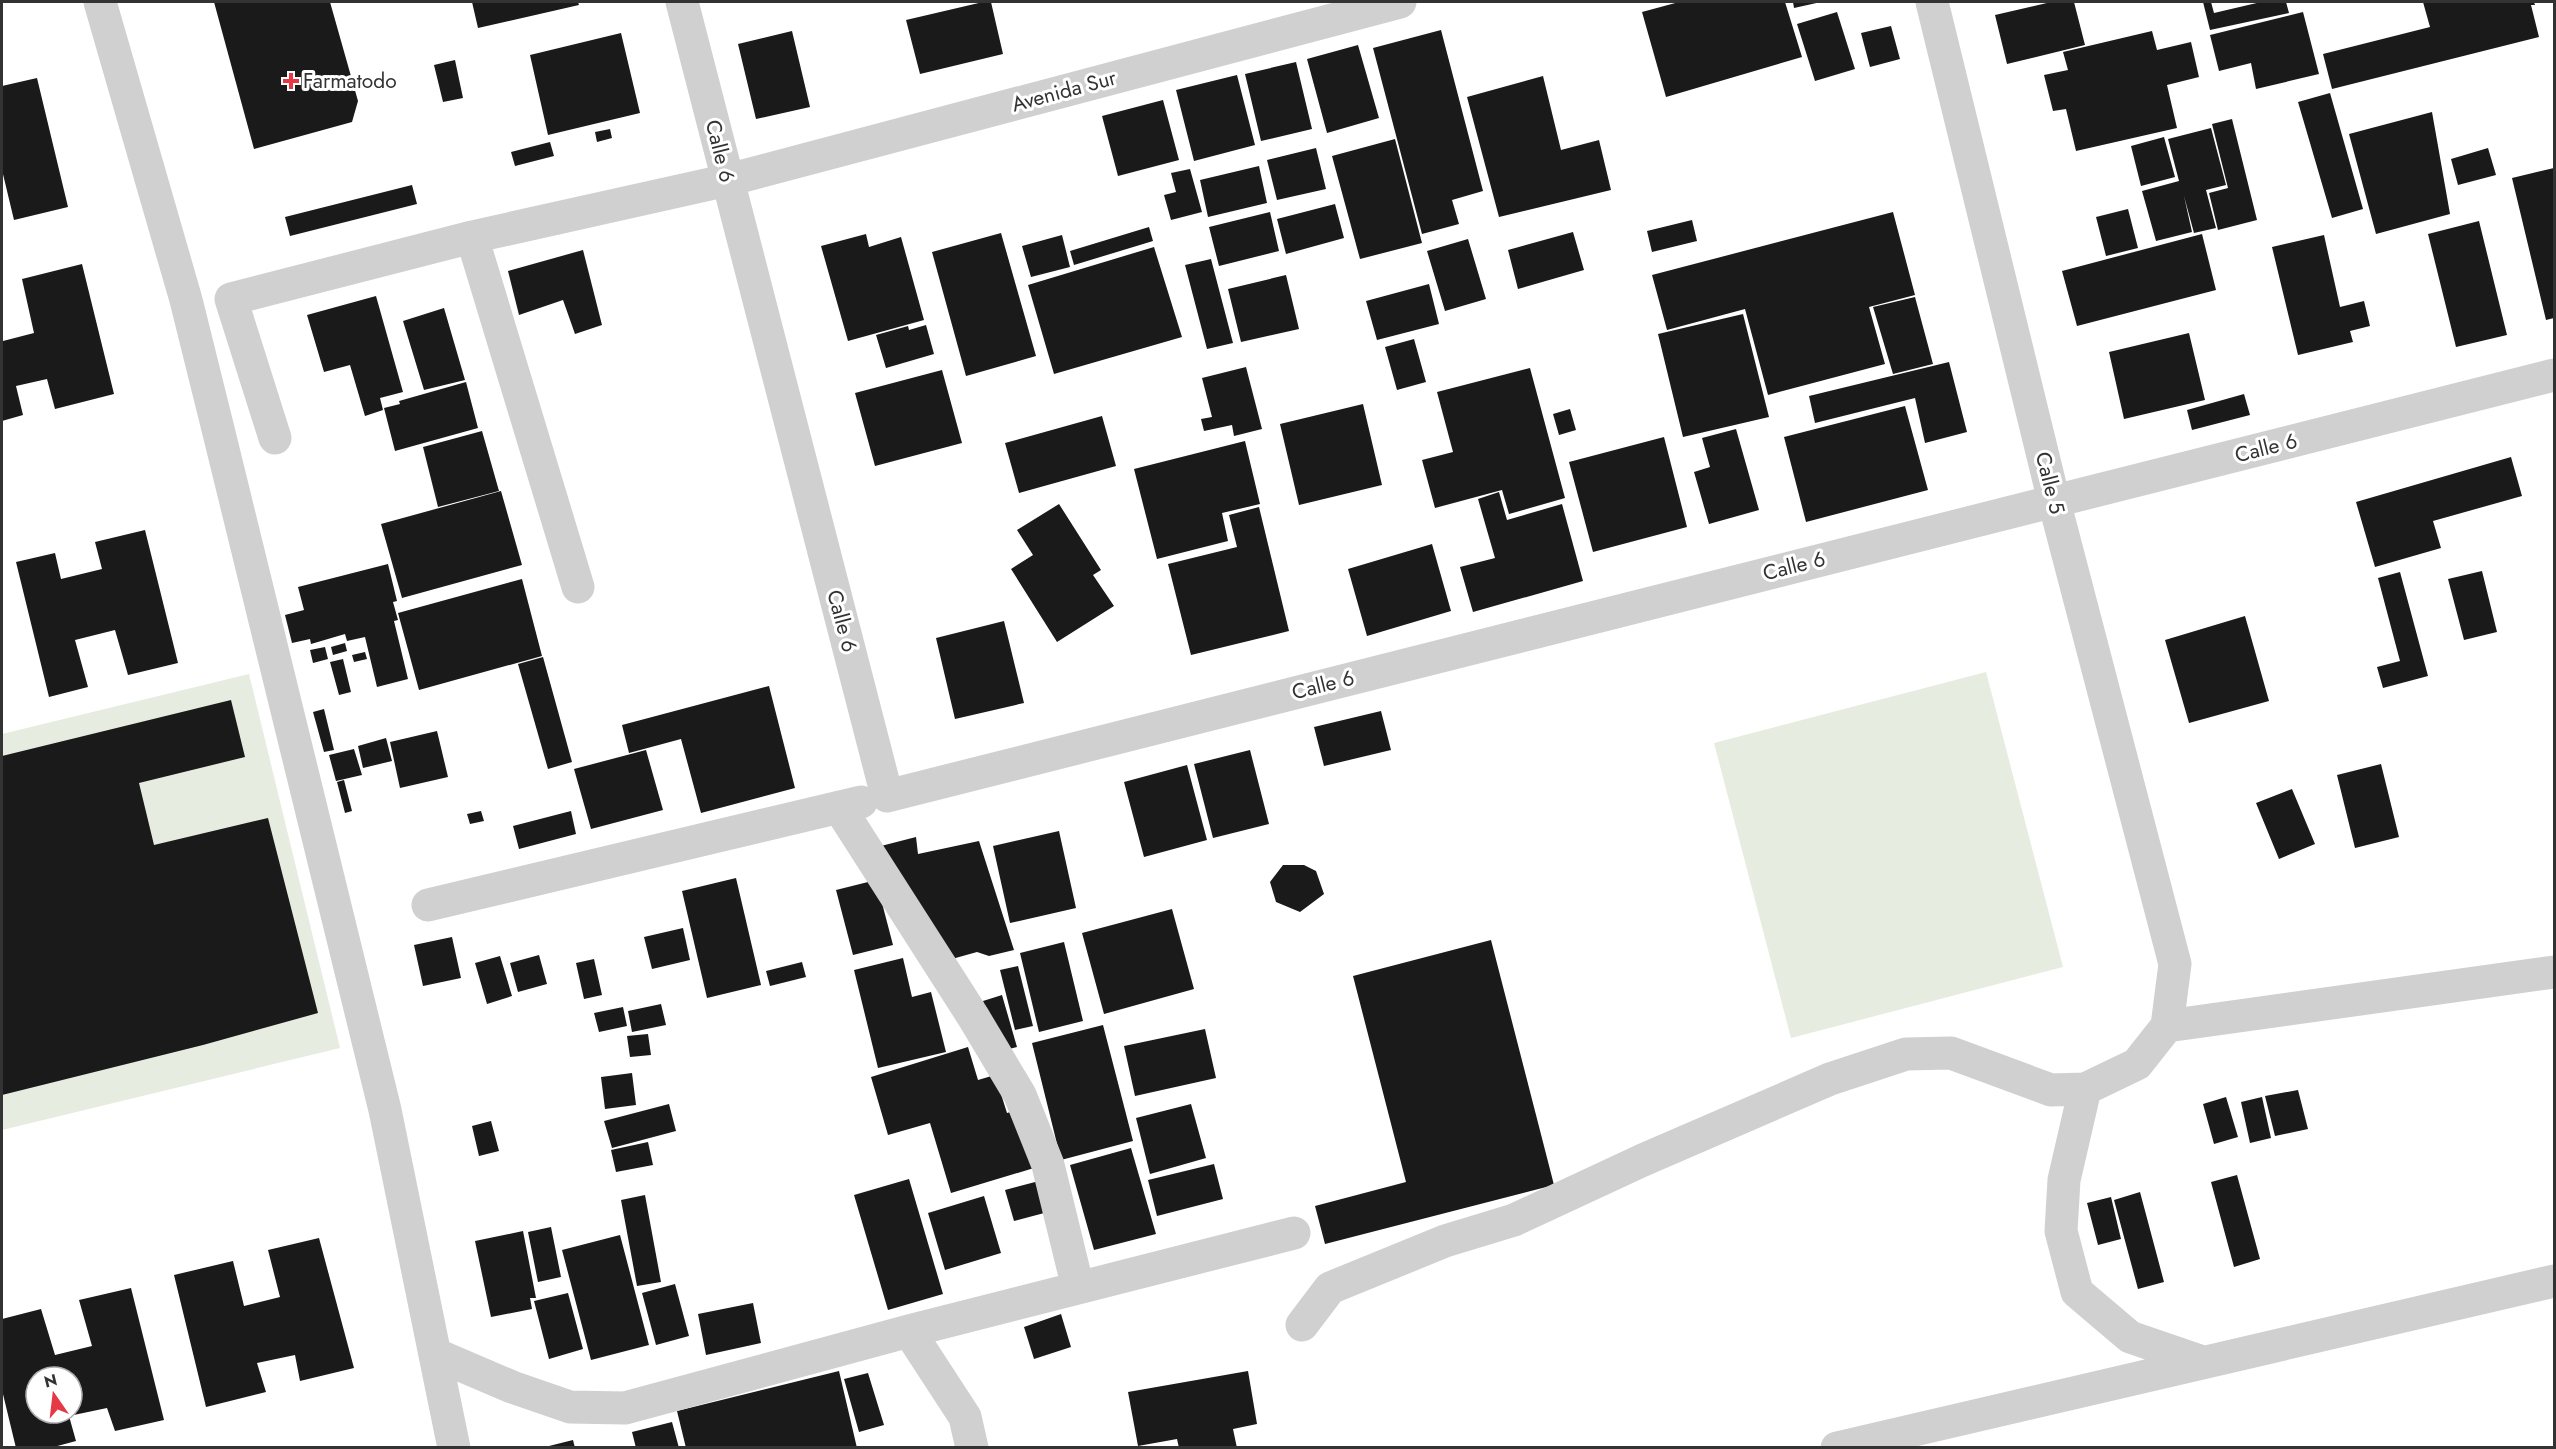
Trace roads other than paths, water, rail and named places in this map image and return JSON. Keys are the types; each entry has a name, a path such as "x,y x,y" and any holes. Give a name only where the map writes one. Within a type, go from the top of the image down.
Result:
{"street":[{"path":"100,2 186,300 214,411 385,1110 454,1448"},
{"name":"Calle 6","path":"682,2 887,796 2554,375"},
{"name":"Avenida Sur","path":"275,438 231,299 472,237 728,180 1400,2"},
{"name":"Calle 5","path":"1932,2 2054,501 2175,963 2167,1026"},
{"path":"472,237 578,587"},
{"path":"428,905 887,796"},
{"path":"839,807 974,1018 1020,1095 1048,1165 1078,1288"},
{"path":"1302,1325 1330,1288 1445,1241 1514,1220 1643,1160 1830,1079 1906,1054 1951,1053 2051,1090 2085,1089 2137,1064 2167,1026 2554,972"},
{"path":"2085,1089 2064,1180 2061,1231 2078,1292 2130,1337 2203,1362"},
{"path":"436,1355 512,1387 570,1407 625,1408 1294,1233"},
{"path":"1837,1448 2554,1281"},
{"path":"909,1332 965,1417 972,1448"}],"place":[{"name":"Farmatodo","path":"291,81"}]}
